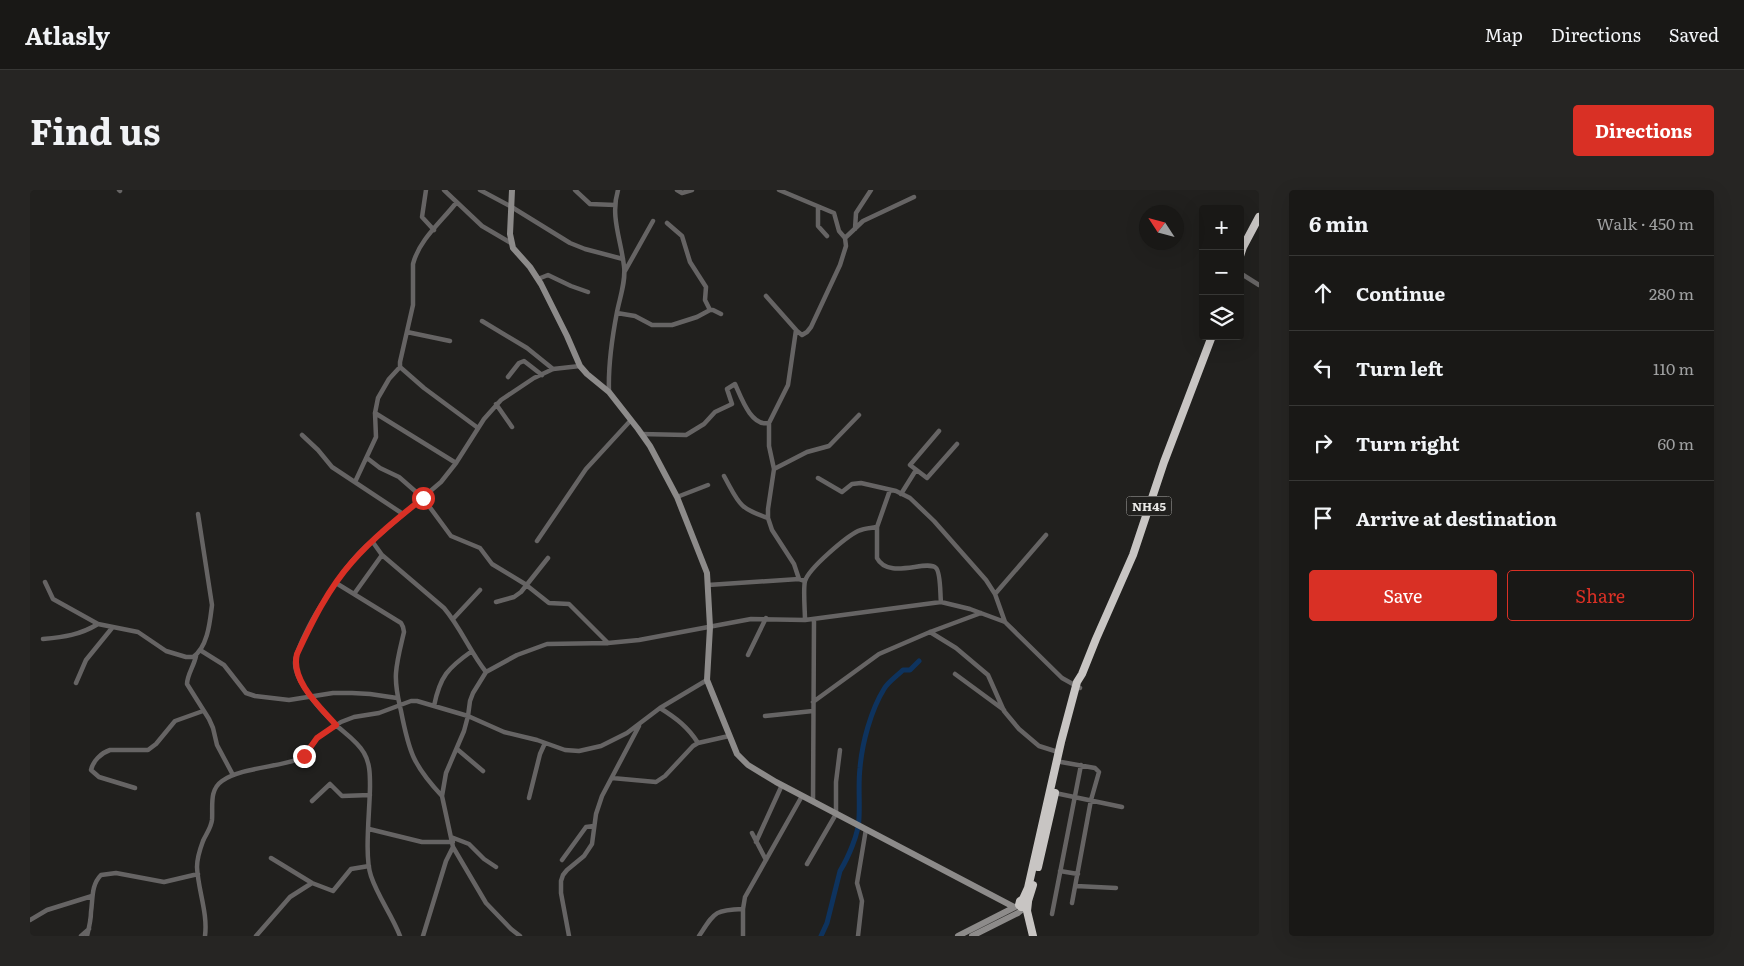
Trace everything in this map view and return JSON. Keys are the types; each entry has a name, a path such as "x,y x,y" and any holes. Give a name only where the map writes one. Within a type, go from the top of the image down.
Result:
{"highway":[{"path":"1242,250 1259,217"},
{"name":"NH45","path":"1033,936 1022,904 1034,860 1058,752 1082,674 1134,555 1164,462 1210,340"},
{"name":"NH45","path":"1022,904 1031,895 1078,687"}],"street":[{"path":"426,190 422,217 434,230"},
{"path":"444,190 482,226 511,243 538,279 580,366 610,392 631,420 650,446 677,496 700,553 708,585 710,627 707,680 733,747 743,761 782,785 836,814 1022,904"},
{"path":"480,190 570,243 623,259"},
{"path":"511,243 510,206 512,190"},
{"path":"575,190 590,204 614,205"},
{"path":"610,392 609,368 624,272 614,205 618,190"},
{"path":"677,190 682,193 692,190"},
{"path":"766,296 796,330 802,335 807,332 840,265 846,246 845,238 839,232 834,213 818,208 790,193 779,190"},
{"path":"855,229 856,213 871,190"},
{"path":"845,238 863,222 914,197"},
{"path":"355,482 376,437 375,413 378,398 382,388 400,367 414,298 413,264 417,251 456,203"},
{"path":"818,208 818,226 827,236"},
{"path":"624,272 653,221"},
{"path":"667,223 682,236 690,262 706,287 705,300 710,310"},
{"path":"538,279 548,275 588,292"},
{"path":"1244,276 1259,285"},
{"path":"617,313 636,316 652,325 672,325 697,317 710,310 721,314"},
{"path":"482,322 527,348 553,369"},
{"path":"796,330 788,385 769,424 769,446 774,469 768,518 775,537 794,564 799,579"},
{"path":"407,332 450,341"},
{"path":"508,377 519,363 524,361 542,375"},
{"path":"400,936 391,914 373,882 369,866 370,774 368,763 363,750 336,725 311,696 299,677 295,661 316,615 350,564 372,541 441,482 456,464 478,428 496,404 527,382 553,369 580,366"},
{"path":"400,367 424,388 478,428"},
{"path":"641,434 686,435 704,424 715,412 732,404 727,389 735,384 742,399 757,421 769,424"},
{"path":"496,404 512,428"},
{"path":"375,413 456,464"},
{"path":"774,469 807,452 829,446 859,415"},
{"path":"537,541 586,469 631,420"},
{"path":"939,431 910,465 927,478 957,444"},
{"path":"302,435 332,467 403,514"},
{"path":"367,458 380,468 399,477 423,498 451,536 480,548 492,564 527,586 549,603 569,604 608,643"},
{"path":"901,494 916,470"},
{"path":"724,476 743,508 768,518"},
{"path":"818,478 842,492 852,484 861,482 890,490 916,502 986,580 996,594 1005,622"},
{"path":"677,496 708,485"},
{"path":"890,490 877,527 879,562 897,568 931,566 936,568 939,573 941,602"},
{"path":"198,514 212,605 208,629 187,682 213,728 217,746 233,775"},
{"path":"805,620 805,581 823,558 854,533 861,529 877,527"},
{"path":"996,594 1046,535"},
{"path":"372,541 382,555 436,601 453,619 486,672"},
{"path":"354,594 382,555"},
{"path":"496,602 517,595 527,586 548,558"},
{"path":"708,585 799,579 805,581"},
{"path":"45,582 52,599 98,624 138,632 172,654 188,657 196,656"},
{"path":"336,583 401,623 404,627 396,672 397,698 412,755 425,778 442,796"},
{"path":"453,619 480,590"},
{"path":"520,936 486,903 452,842 442,796 446,774 468,716 470,701 486,672 517,655 540,646 639,640 751,619 805,620 941,602 1005,622 1062,678 1078,687"},
{"path":"813,702 879,654 981,613"},
{"path":"748,655 766,618"},
{"path":"813,802 814,619"},
{"path":"44,639 73,636 98,624"},
{"path":"76,682 86,660 112,628"},
{"path":"930,632 956,648 988,675 1004,711 1019,729 1039,746 1058,752"},
{"path":"200,650 224,666 249,695 281,700 333,693 363,693 397,698"},
{"path":"434,706 441,681 452,666 472,650"},
{"path":"954,674 1004,711"},
{"path":"205,936 206,922 197,867 200,847 212,822 212,796 222,781 233,775 299,759 307,753 317,738 336,725 354,717 379,714 406,703 417,701 468,716 504,732 565,750 579,751 592,748 627,733 660,708 707,680"},
{"path":"660,708 689,728 698,743"},
{"path":"135,788 99,778 91,770 93,764 105,752 110,750 148,750 156,744 175,720 204,710"},
{"path":"765,716 813,711"},
{"path":"569,936 561,893 561,881 567,870 579,862 588,850 594,837 594,826 602,796 641,722"},
{"path":"612,778 656,782 665,776 698,743 729,736"},
{"path":"529,798 545,743"},
{"path":"457,749 483,771"},
{"path":"807,864 836,814 836,782 840,750"},
{"path":"1061,762 1095,768 1099,771 1091,800 1072,904"},
{"path":"1052,914 1081,765"},
{"path":"312,802 330,784 342,796 370,795"},
{"path":"756,842 782,785"},
{"path":"1055,792 1122,807"},
{"path":"743,936 743,909 746,897 802,796"},
{"path":"562,860 586,827 594,826"},
{"path":"369,829 422,842 469,844 484,859 496,867"},
{"path":"858,936 862,901 857,883 866,829"},
{"path":"752,834 766,860"},
{"path":"423,936 452,842"},
{"path":"271,858 312,883 333,891 350,869 369,866"},
{"path":"1060,871 1078,874"},
{"path":"87,936 92,911 92,896 98,878 101,875 116,873 164,882 198,874"},
{"path":"256,936 290,897 312,883"},
{"path":"1076,886 1116,888"},
{"path":"30,920 47,910 92,896"},
{"path":"958,936 1022,904"},
{"path":"972,936 1018,913 1022,904"},
{"path":"699,936 715,914 725,910 743,909"},
{"path":"81,936 89,929"}],"waterway":[{"path":"821,936 827,923 840,871 850,852 859,824 861,758 871,717 879,697 888,684 903,670 910,670 919,661"}],"route":[{"path":"304,756 317,738 336,725 314,701 299,677 295,661 297,654 316,615 350,564 385,529 423,498"}]}
